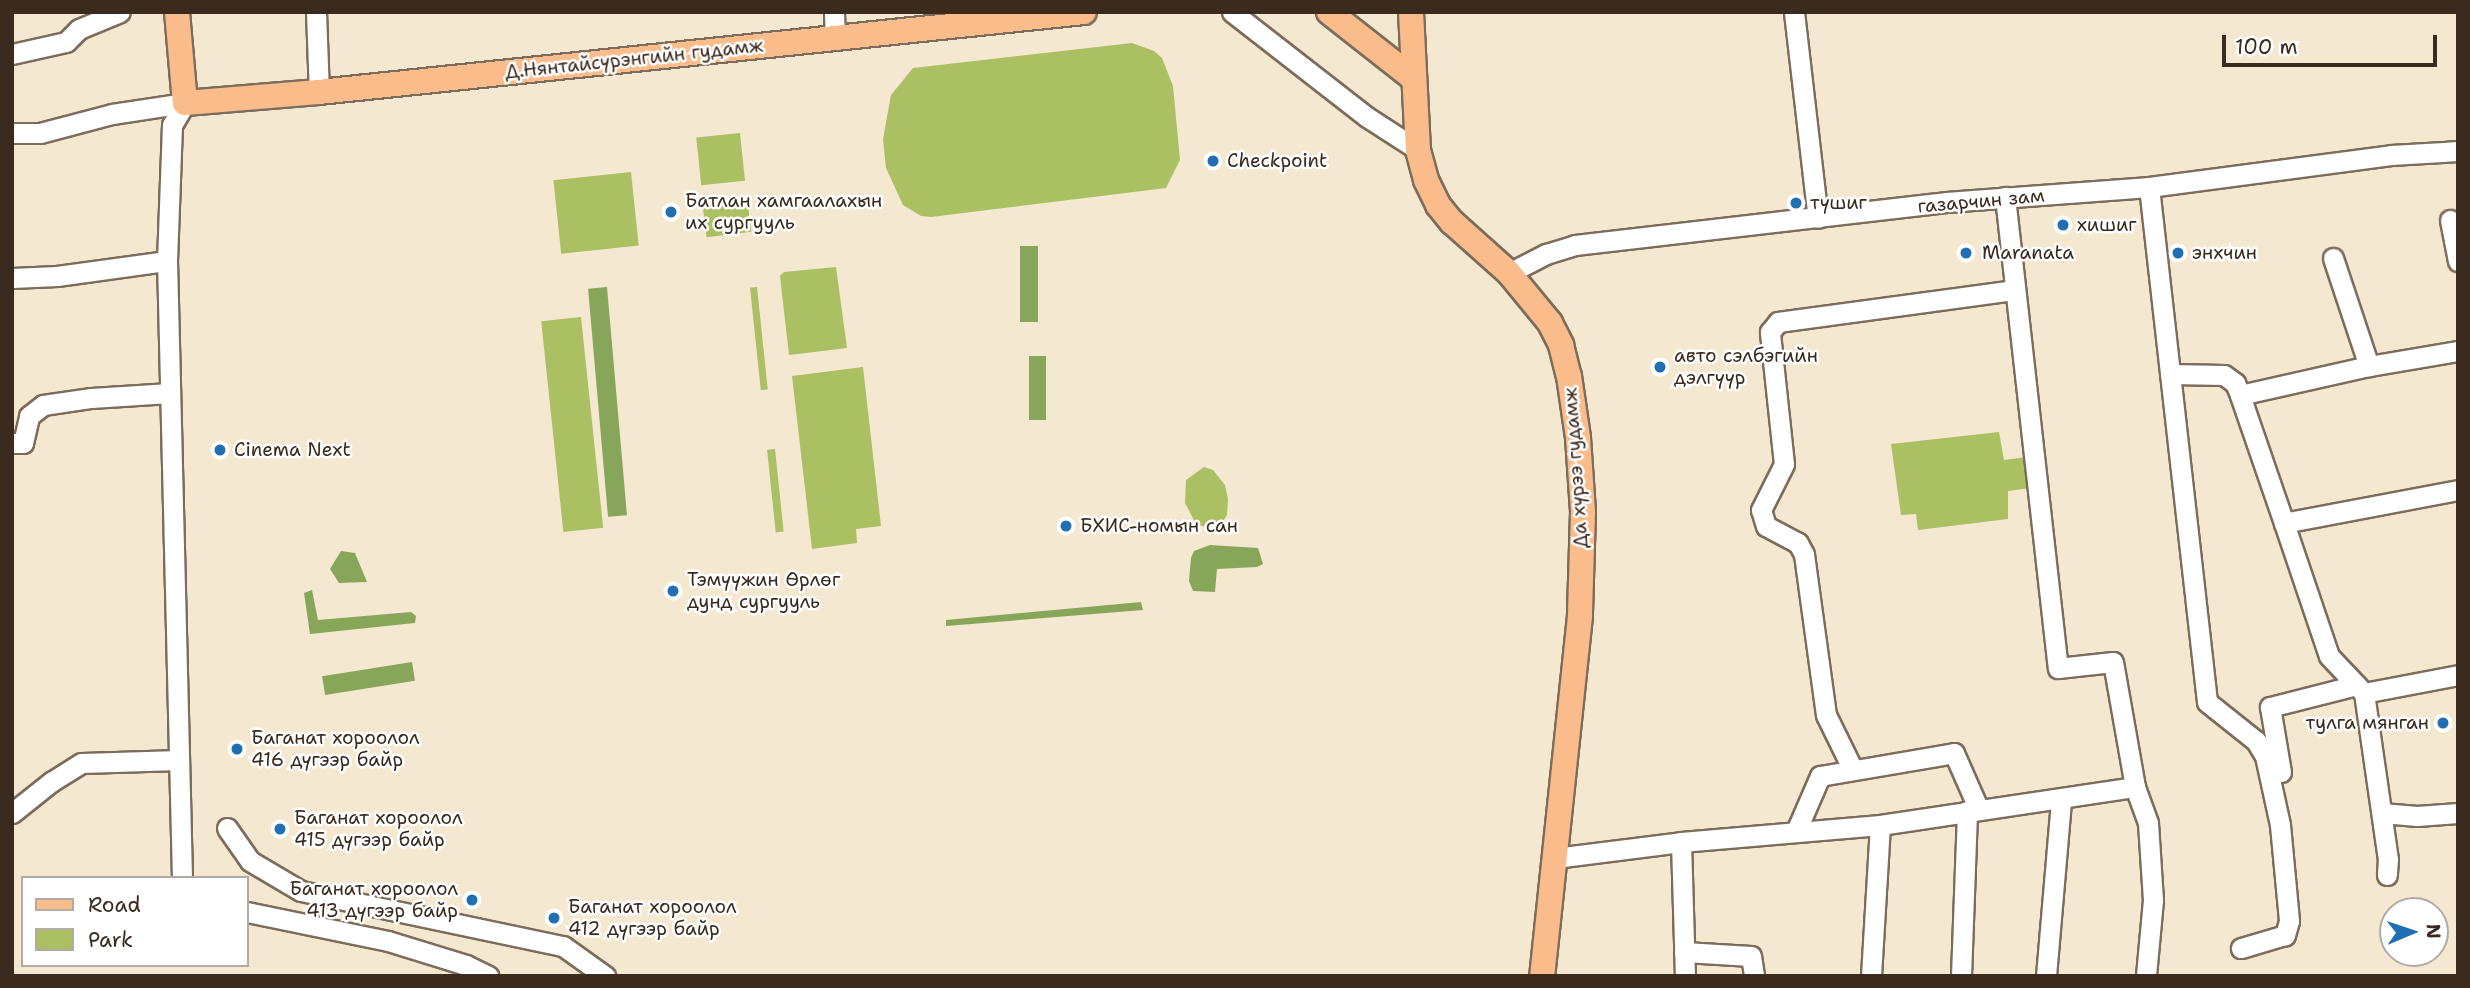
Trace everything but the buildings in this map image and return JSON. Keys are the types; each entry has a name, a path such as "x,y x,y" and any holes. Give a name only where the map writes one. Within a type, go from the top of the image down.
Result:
{"main road":[{"path":"177,12 185,103"},
{"name":"Д.Нянтайсүрэнгийн гудамж","path":"185,103 319,92 1084,12"},
{"path":"1329,12 1414,79"},
{"name":"Да хүрээ гудамж","path":"1411,12 1418,150 1426,180 1438,205 1468,238 1509,273 1550,323 1561,345 1569,376 1578,438 1583,512 1582,583 1542,976"}],"street":[{"path":"12,54 66,42 79,29 120,12"},
{"path":"316,12 319,92"},
{"path":"834,12 835,38"},
{"path":"1232,12 1367,117 1418,150"},
{"path":"1794,12 1818,218"},
{"path":"12,133 40,133 112,114 185,103"},
{"path":"182,876 167,261 172,125 185,103"},
{"name":"газарчин зам","path":"1509,273 1546,254 1575,245 2005,197 2149,187 2391,155 2458,151"},
{"path":"2149,187 2207,702 2256,741 2265,756 2280,824 2289,921 2285,934 2241,948"},
{"path":"2005,197 2058,668 2113,662 2135,787 2148,822 2153,900 2146,976"},
{"path":"2450,220 2458,261"},
{"path":"2333,258 2369,366"},
{"path":"12,278 57,276 167,261"},
{"path":"1853,770 1826,715 1804,554 1798,543 1766,526 1761,510 1784,464 1770,332 1778,322 2015,290"},
{"path":"2239,395 2369,366 2458,351"},
{"path":"2170,374 2224,375 2235,383 2329,656 2360,689 2382,813 2387,875"},
{"path":"12,443 23,443 29,416 43,405 91,398 170,393"},
{"path":"2284,523 2458,490"},
{"path":"2298,893 2292,827 2272,733 2270,707 2360,689 2458,675"},
{"path":"1797,830 1820,776 1954,753 1973,811 1961,976"},
{"path":"12,813 51,782 82,763 178,760"},
{"path":"1555,858 1797,830 1880,825 2135,787"},
{"path":"2046,976 2061,800"},
{"path":"2382,813 2417,816 2458,813"},
{"path":"1871,976 1880,825"},
{"path":"227,828 250,861 301,891 563,946 605,976"},
{"path":"1681,842 1685,976"},
{"path":"248,912 388,942 466,965 489,976"},
{"path":"388,942 412,913"},
{"path":"1684,952 1751,956 1754,976"}],"green space":[{"path":"1132,43 1154,51 1162,58 1173,86 1180,160 1166,188 931,217 921,216 903,205 886,168 883,139 891,95 913,68"},
{"path":"740,133 745,181 701,185 696,138"},
{"path":"631,172 639,246 561,254 553,180"},
{"path":"747,197 751,232 707,237 702,202"},
{"path":"1020,246 1038,246 1038,322 1020,322"},
{"path":"836,267 847,348 789,355 780,276 784,272"},
{"path":"607,287 627,515 608,517 588,289"},
{"path":"757,287 768,389 761,390 750,288"},
{"path":"581,317 603,528 563,532 541,321"},
{"path":"1029,356 1046,356 1046,420 1029,420"},
{"path":"863,367 881,526 856,529 857,543 812,549 792,376"},
{"path":"1999,432 2004,460 2034,456 2037,487 2008,491 2008,519 1918,530 1916,514 1901,515 1891,444"},
{"path":"775,449 784,532 776,532 767,450"},
{"path":"1204,467 1213,470 1225,485 1228,499 1227,515 1221,524 1208,528 1196,524 1185,503 1186,480"},
{"path":"1210,545 1258,548 1263,564 1257,567 1217,569 1215,592 1193,591 1189,581 1191,558 1194,551"},
{"path":"341,551 355,553 367,582 339,583 330,569"},
{"path":"312,590 318,620 411,612 416,616 415,623 310,634 304,593"},
{"path":"1141,602 1143,610 946,626 946,620"},
{"path":"412,662 415,681 325,695 322,676"}],"place":[{"name":"Checkpoint","path":"1213,161"},
{"name":"түшиг","path":"1796,203"},
{"name":"Батлан хамгаалахын их сургууль","path":"671,212"},
{"name":"хишиг","path":"2063,225"},
{"name":"Maranata","path":"1966,253"},
{"name":"энхчин","path":"2178,253"},
{"name":"авто сэлбэгийн дэлгүүр","path":"1660,367"},
{"name":"Cinema Next","path":"220,450"},
{"name":"БХИС-номын сан","path":"1066,526"},
{"name":"Тэмүүжин Өрлөг дунд сургууль","path":"673,591"},
{"name":"тулга мянган","path":"2443,723"},
{"name":"Баганат хороолол 416 дүгээр байр","path":"237,749"},
{"name":"Баганат хороолол 415 дүгээр байр","path":"280,829"},
{"name":"Баганат хороолол 413 дүгээр байр","path":"472,900"},
{"name":"Баганат хороолол 412 дүгээр байр","path":"554,918"}]}
